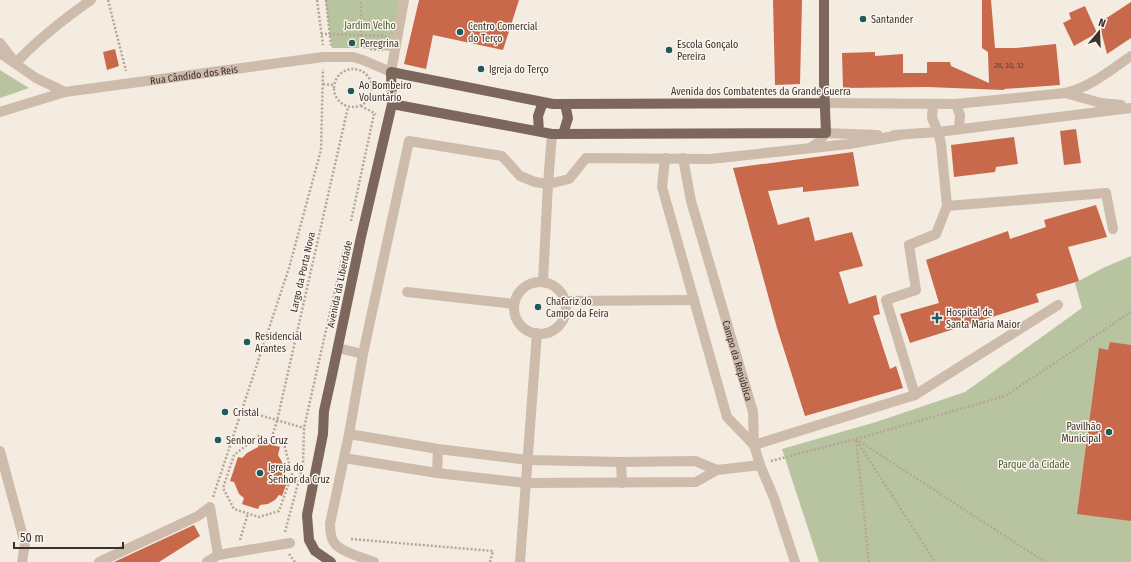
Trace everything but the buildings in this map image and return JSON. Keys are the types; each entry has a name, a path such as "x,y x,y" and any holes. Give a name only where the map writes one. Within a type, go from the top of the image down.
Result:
{"main road":[{"path":"824,0 824,103 826,133"},
{"name":"Avenida dos Combatentes da Grande Guerra","path":"391,72 553,104 824,103"},
{"name":"Avenida da Liberdade","path":"331,562 315,551 309,540 307,515 323,434 324,411 361,237 392,104 391,72"},
{"path":"539,131 538,116 544,102"},
{"name":"Avenida dos Combatentes da Grande Guerra","path":"392,104 552,134 826,133"},
{"path":"563,134 568,118 565,104"}],"street":[{"path":"16,63 32,47 73,12 91,0"},
{"path":"323,52 353,57 391,72 404,0"},
{"path":"0,43 16,63"},
{"name":"Rua Cândido dos Reis","path":"0,112 65,92 323,52"},
{"path":"0,53 36,78 65,92"},
{"path":"1065,93 1101,76 1131,56"},
{"name":"Avenida dos Combatentes da Grande Guerra","path":"824,103 956,104 1065,93 1101,103 1131,107"},
{"path":"915,395 886,300 916,290 909,245 936,234 947,206 941,144 932,118 934,104"},
{"path":"956,104 960,115 959,129"},
{"name":"Avenida dos Combatentes da Grande Guerra","path":"826,133 900,135 938,132 1131,107"},
{"path":"808,149 819,142 826,133"},
{"path":"543,282 552,134"},
{"path":"374,562 342,549 335,544 331,535 330,524 363,354 409,141 502,156 520,176 536,182 548,184 569,179 586,158 710,159 849,144 900,135"},
{"path":"665,158 662,187 727,417 754,445 915,395 1058,305"},
{"name":"Campo da República","path":"683,158 691,201 753,412 754,445 760,465 774,498 795,562"},
{"path":"947,206 1106,193 1113,229"},
{"path":"533,282 543,282 553,285 560,292 565,301 566,311 562,320 556,328 547,332 537,333 527,330 519,323 515,314 514,304 517,295 524,287 533,282"},
{"path":"407,292 514,304"},
{"path":"565,301 694,300"},
{"path":"520,562 537,333"},
{"path":"338,348 363,354"},
{"path":"348,434 438,449 528,460 620,462 695,461 718,470"},
{"path":"437,473 438,449"},
{"path":"0,451 25,544 22,562"},
{"path":"344,458 437,473 526,483 696,482 718,470 760,465"},
{"path":"620,462 622,483"},
{"path":"99,562 198,516 210,507 218,555"},
{"path":"207,562 218,555 290,543"}],"path":[{"path":"108,0 128,83"},
{"path":"317,0 323,52"},
{"path":"326,0 332,48"},
{"path":"361,0 361,48 384,50 387,29"},
{"path":"321,34 386,36"},
{"path":"210,507 289,268 321,150 323,68"},
{"path":"356,69 362,71 367,74 370,80 372,92 366,102 361,106 354,108 348,107 338,101 335,96 333,85 339,74 344,70 356,69"},
{"path":"323,84 333,85"},
{"path":"361,106 377,115"},
{"name":"Largo da Porta Nova","path":"271,440 277,421 348,107"},
{"path":"760,465 1005,396 1131,312"},
{"path":"242,410 304,428"},
{"path":"258,436 271,440 284,444 292,474 279,511 259,517 234,509 223,488 234,454 258,436"},
{"path":"856,439 869,562"},
{"path":"856,439 935,562"},
{"path":"856,439 1045,562"},
{"path":"236,552 248,513"},
{"path":"345,537 352,540 494,551 490,562"}],"green space":[{"name":"Jardim Velho","path":"325,0 399,0 391,51 361,48 332,48"},
{"path":"0,70 3,72 29,88 0,98"},
{"name":"Parque da Cidade","path":"1131,256 1131,562 819,562 782,449 876,422 965,392 1082,308 1075,283 1103,268"}],"place":[{"name":"Santander","path":"863,19"},
{"name":"Centro Comercial do Terço","path":"460,32"},
{"name":"Peregrina","path":"352,43"},
{"name":"Escola Gonçalo Pereira","path":"669,50"},
{"name":"Igreja do Terço","path":"481,69"},
{"name":"Ao Bombeiro Voluntário","path":"351,91"},
{"name":"Chafariz do Campo da Feira","path":"538,307"},
{"name":"Hospital de Santa Maria Maior","path":"937,318"},
{"name":"Residencial Arantes","path":"247,342"},
{"name":"Cristal","path":"225,412"},
{"name":"Pavilhão Municipal","path":"1109,432"},
{"name":"Senhor da Cruz","path":"218,440"},
{"name":"Igreja do Senhor da Cruz","path":"260,473"}]}
